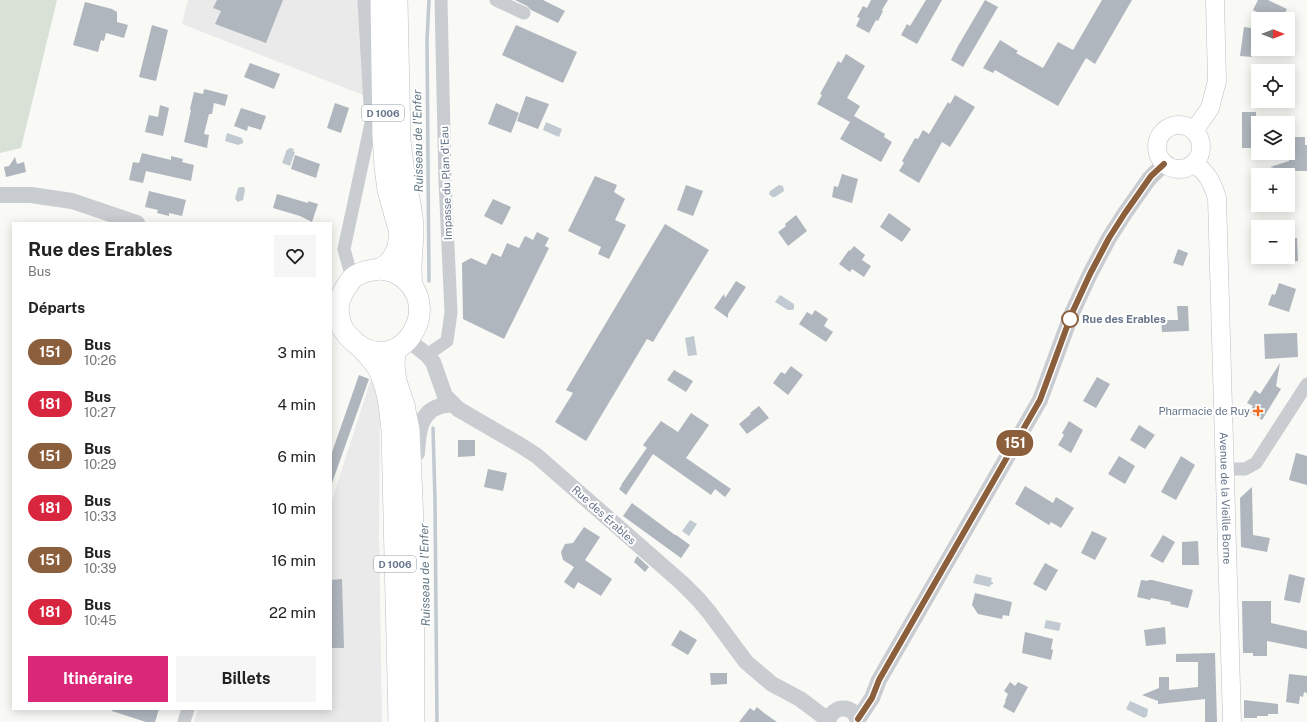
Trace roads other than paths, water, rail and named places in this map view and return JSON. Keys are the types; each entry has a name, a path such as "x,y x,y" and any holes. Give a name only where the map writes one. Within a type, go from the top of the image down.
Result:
{"main road":[{"name":"D 1006","path":"380,269 388,264 394,256 398,247 400,233 388,190 385,167 383,136 381,0"},
{"name":"D 1006","path":"397,0 400,141 413,231 410,260 412,286"},
{"path":"1194,131 1210,108 1217,80 1214,0"},
{"path":"1178,124 1184,125 1198,135 1201,146 1198,158 1194,163 1189,167 1177,169 1170,168 1160,159 1156,146 1161,133 1166,128 1178,124"},
{"name":"Avenue de la Vieille Borne","path":"1194,163 1212,182 1217,198 1232,722"},
{"path":"380,269 397,274 412,286 418,300 420,311 413,332 401,344 384,352 372,352 350,339 337,327 338,312 340,295 352,278 360,273 380,269"},
{"name":"D 1006","path":"401,344 394,366 396,381 404,405 409,430 412,522 414,722"},
{"name":"D 1006","path":"360,346 378,368 390,407 392,431 399,722"}],"street":[{"path":"352,278 344,249 371,123 364,0"},
{"name":"Impasse du Plan d'Eau","path":"428,355 447,341 451,312 445,180 441,0"},
{"path":"496,0 524,13"},
{"path":"858,721 872,698 879,680 1040,400 1072,313 1109,238 1151,176 1164,164"},
{"path":"0,195 31,195 72,201 134,222"},
{"name":"Rue des Érables","path":"401,344 428,355 437,370 445,396 458,409 520,445 542,461 687,588 709,612 746,662 772,684 835,715 855,714 858,721"},
{"path":"1225,469 1245,469 1256,463 1307,384"},
{"path":"412,522 418,436 425,415 436,407 453,404"},
{"path":"835,715 879,680"},
{"path":"184,722 188,710"}],"waterway":[{"name":"Ruisseau de l'Enfer","path":"429,0 427,40 429,281"},
{"name":"Ruisseau de l'Enfer","path":"433,428 437,722"}],"place":[{"name":"Rue des Erables","path":"1070,319"},
{"name":"Pharmacie de Ruy","path":"1258,411"}]}
